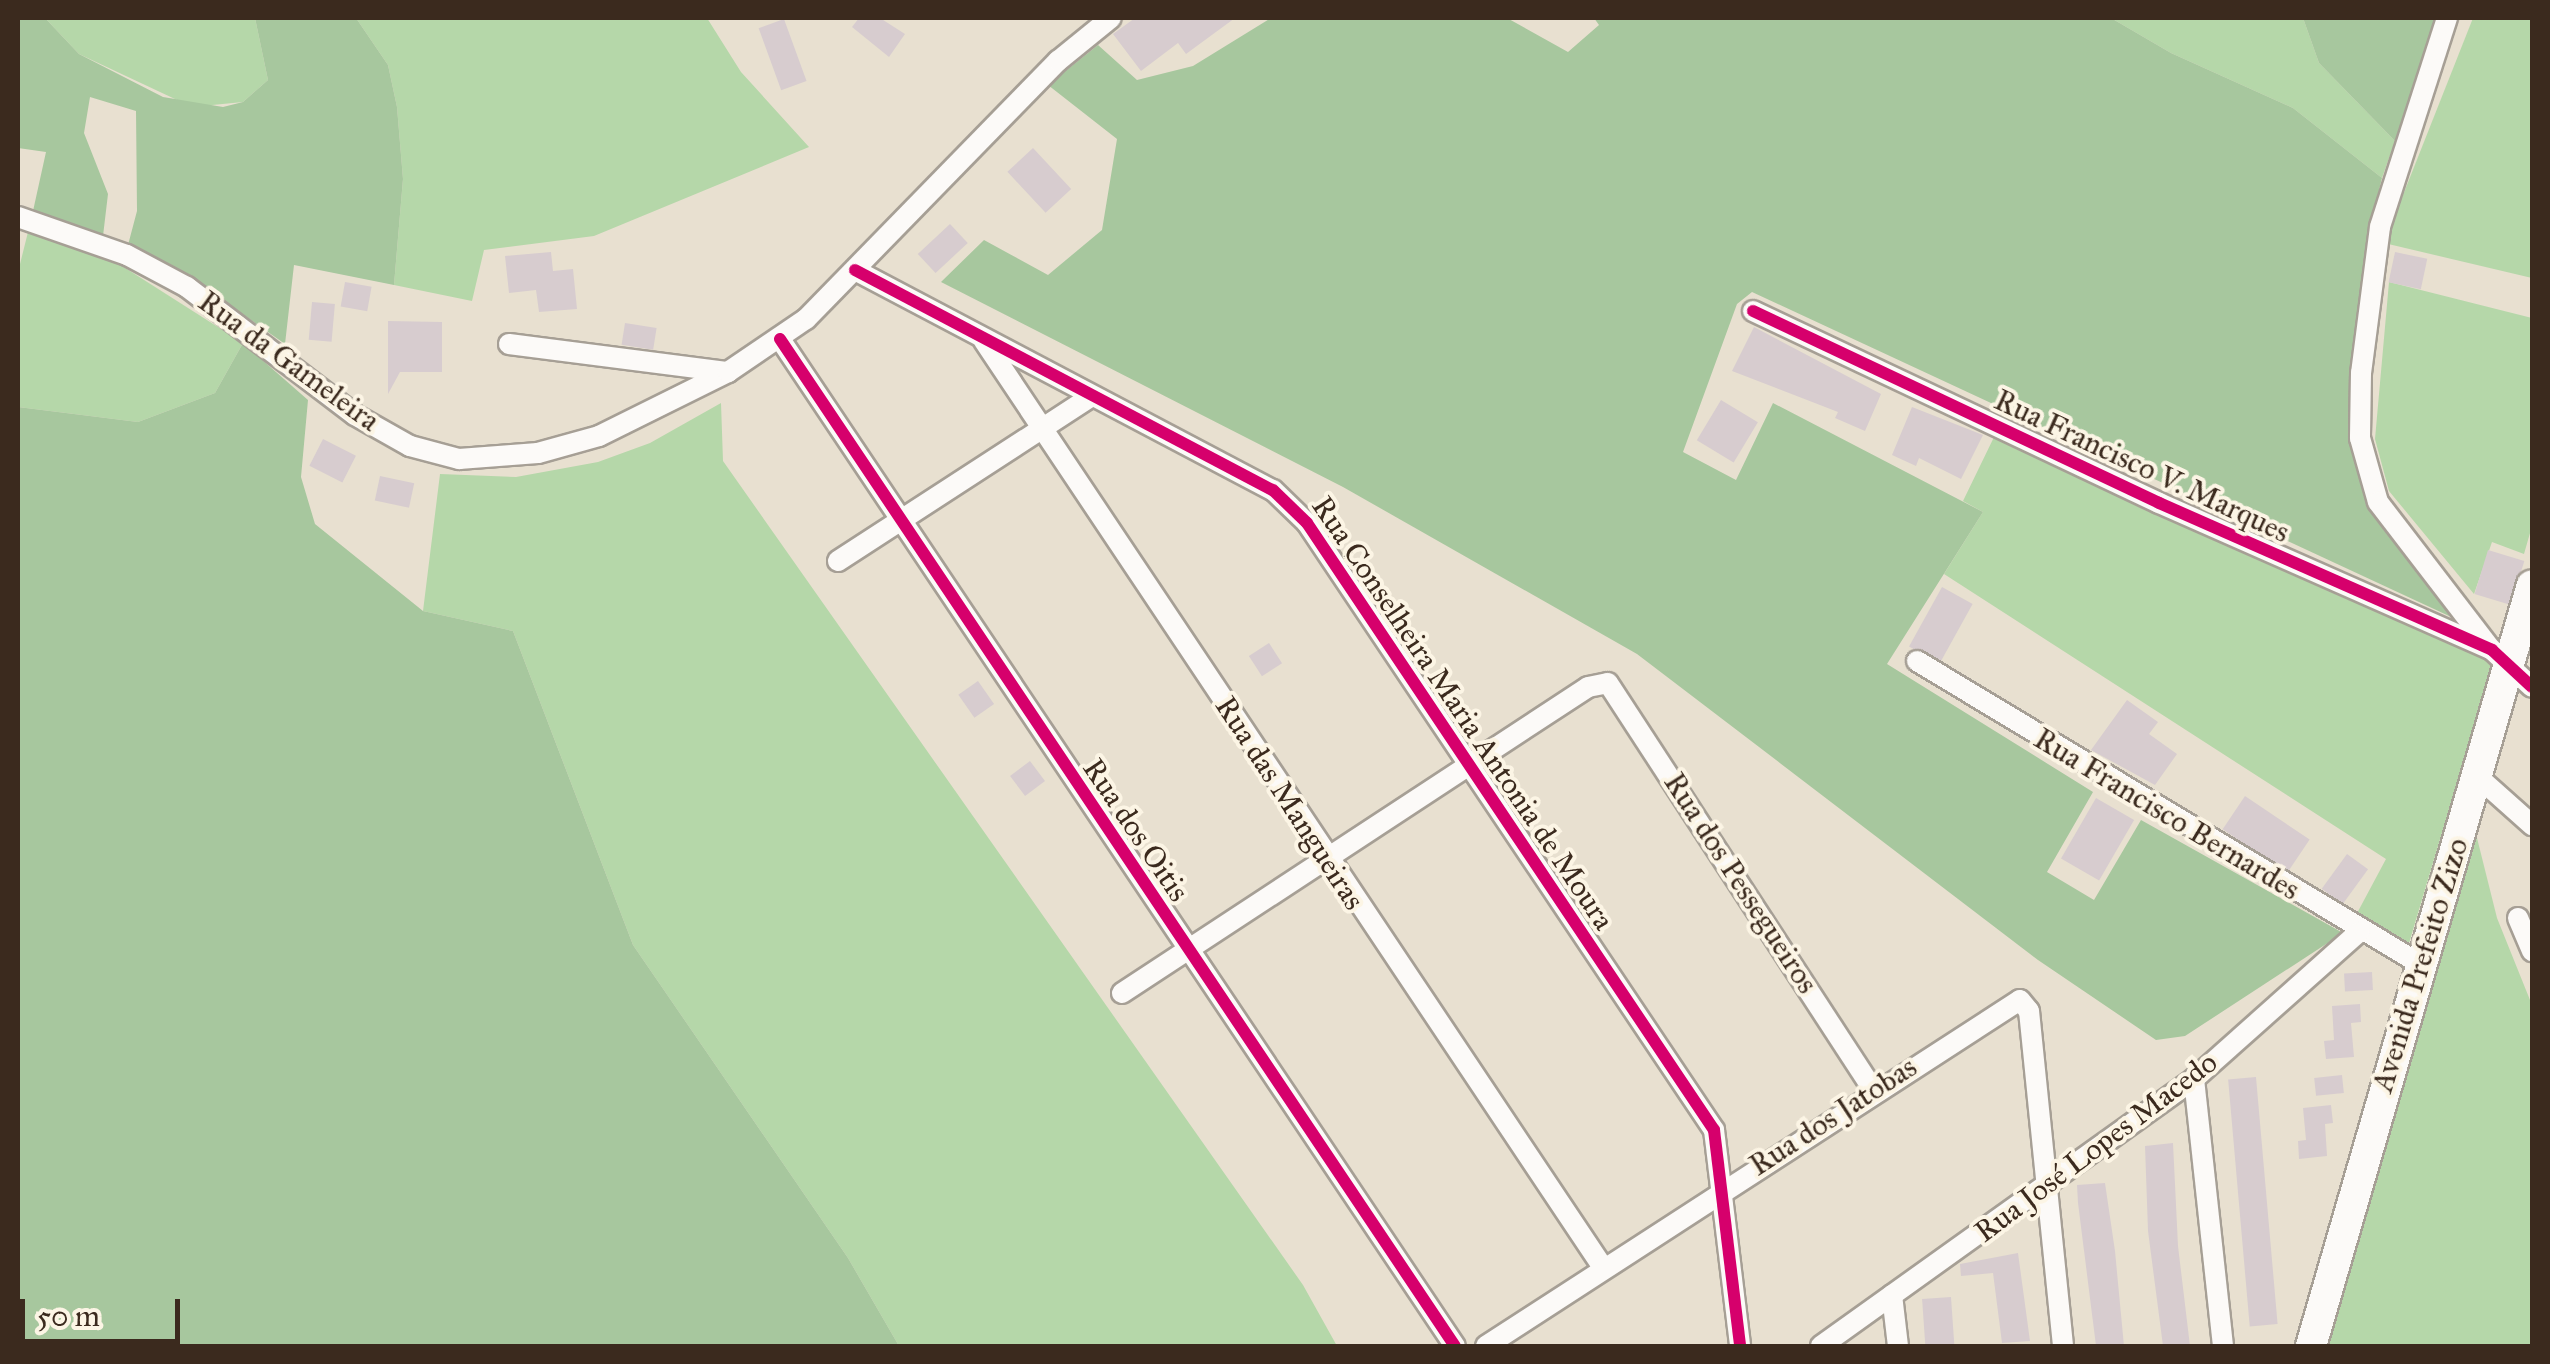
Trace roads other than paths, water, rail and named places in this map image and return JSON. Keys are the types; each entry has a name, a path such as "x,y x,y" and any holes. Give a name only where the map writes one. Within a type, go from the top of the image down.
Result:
{"main road":[{"name":"Avenida Prefeito Zizo","path":"2311,1346 2477,776 2501,658 2532,585"}],"street":[{"name":"Rua da Gameleira","path":"18,218 126,254 188,288 354,416 410,446 459,459 538,453 599,436 728,372 780,338 856,270 1058,62 1112,18"},
{"path":"2447,18 2380,227 2361,373 2360,438 2378,502 2501,658 2532,687"},
{"name":"Rua Conselheira Maria Antonia de Moura","path":"856,270 1292,504 1471,763 1714,1130 1740,1346"},
{"name":"Rua Francisco V. Marques","path":"1753,311 2159,503 2501,658"},
{"name":"Rua dos Oitis","path":"780,338 1455,1346"},
{"name":"Rua das Mangueiras","path":"982,338 1326,859 1602,1266"},
{"path":"509,344 728,372"},
{"path":"838,561 1092,396"},
{"name":"Rua Francisco Bernardes","path":"1917,661 2360,932 2420,964"},
{"name":"Rua dos Pessegueiros","path":"1471,763 1603,683 1616,690 1874,1090"},
{"path":"1122,994 1471,763"},
{"path":"2477,776 2532,825"},
{"path":"2518,918 2532,951"},
{"name":"Rua José Lopes Macedo","path":"1820,1346 2194,1080 2360,932"},
{"name":"Rua dos Jatobas","path":"1486,1346 1602,1266 2013,1000 2029,1012 2044,1190"},
{"path":"2194,1080 2224,1346"},
{"path":"2044,1190 2062,1346"},
{"path":"1892,1296 1898,1346"}]}
